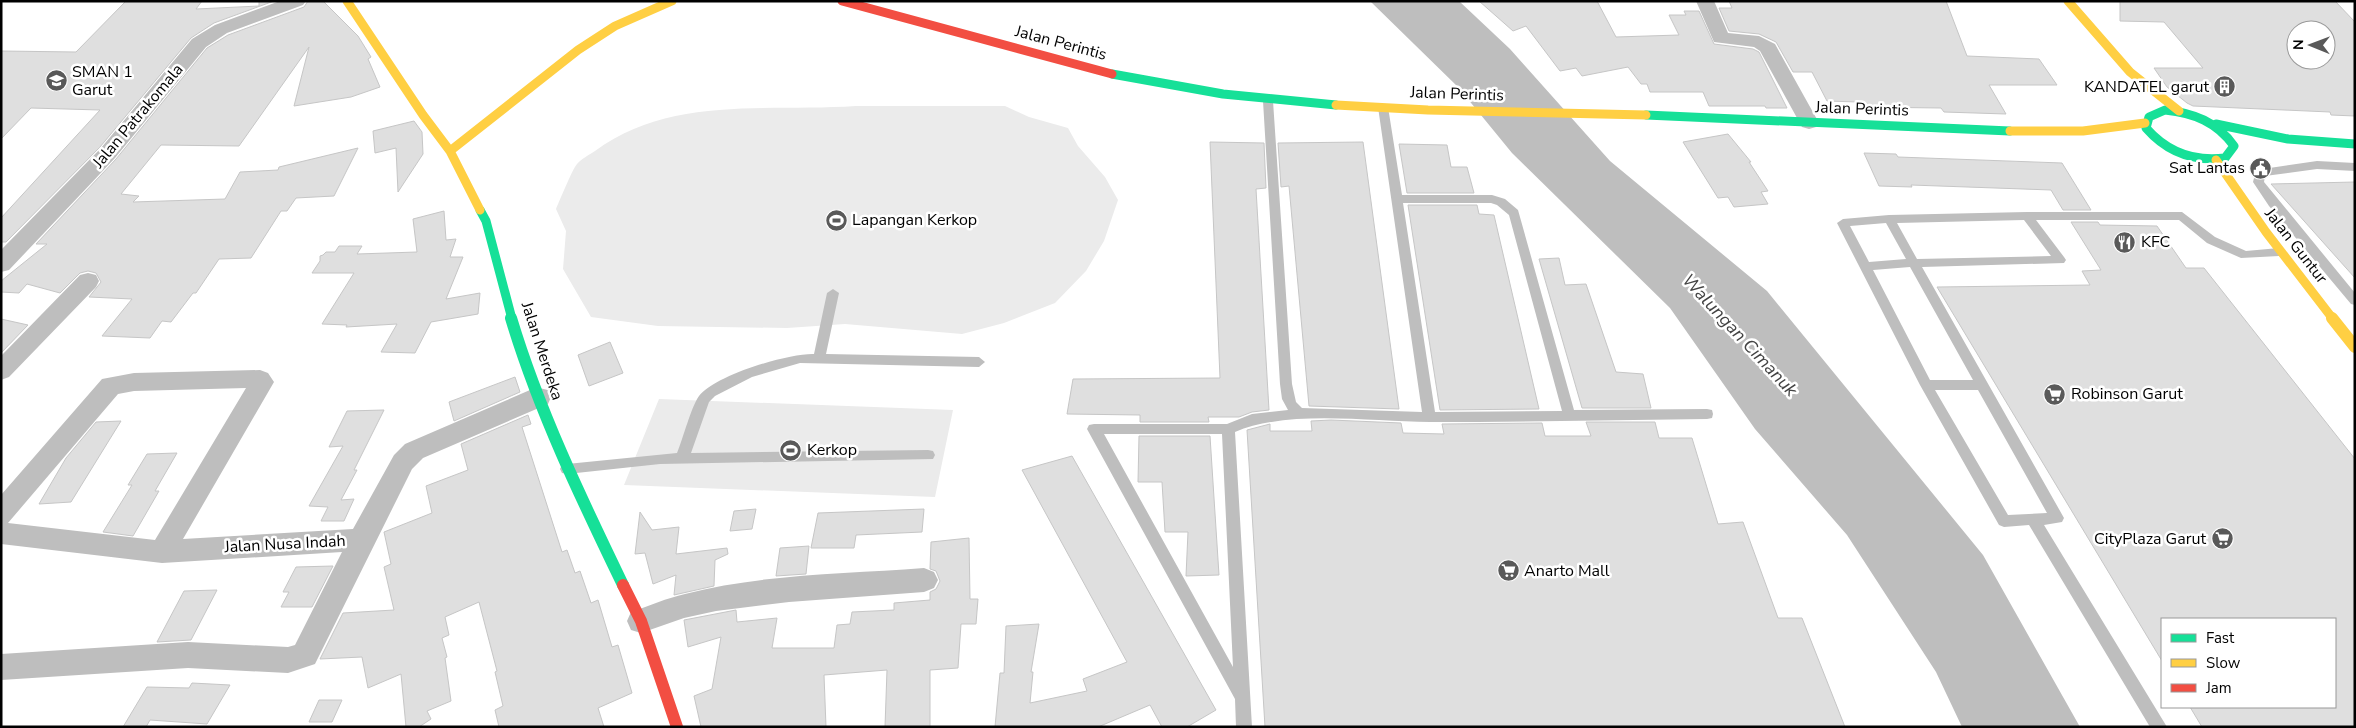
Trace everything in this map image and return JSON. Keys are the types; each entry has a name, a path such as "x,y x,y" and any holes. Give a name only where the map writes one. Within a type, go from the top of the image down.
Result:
{"street":[{"name":"Jalan Patrakomala","path":"1,264 108,153 199,43 221,29 297,1"},
{"name":"Jalan Merdeka","path":"347,1 423,115 450,151 486,221 521,348 539,397 567,470 641,621 677,727"},
{"path":"615,26 630,9 644,1"},
{"path":"450,151 578,50 615,26 672,1"},
{"name":"Jalan Perintis","path":"842,1 1090,69 1166,86 1268,101 1428,110 1746,118 1810,123 2083,131 2122,138"},
{"path":"1694,1 1705,1 1721,38 1759,42 1768,48 1810,123"},
{"path":"2068,1 2130,72 2154,112"},
{"path":"2130,72 2179,111"},
{"path":"2161,146 2148,134 2145,123 2147,117 2154,112 2179,111 2204,118 2216,124 2288,139 2355,144"},
{"name":"Jalan Perintis","path":"2083,131 2145,123"},
{"path":"2216,124 2243,145"},
{"path":"2142,142 2161,146 2186,157 2216,160 2227,157 2243,145 2288,139"},
{"name":"Jalan Guntur","path":"2216,160 2246,207 2279,252 2355,347"},
{"path":"1,371 88,281"},
{"path":"1,514 112,386 134,382 260,379 262,382 260,386 162,552"},
{"name":"Jalan Nusa Indah","path":"1,533 162,552 355,540 364,536 403,462 414,451 539,397"},
{"path":"1,667 188,655 288,660 305,655 364,536"},
{"path":"641,621 684,606 716,599 789,590 924,580"}],"lane":[{"path":"1268,101 1286,384 1288,400 1292,409 1302,414"},
{"path":"1383,107 1429,417"},
{"path":"2355,167 2317,165 2260,173 2258,182 2273,203 2355,301"},
{"path":"1396,199 1492,199 1501,202 1514,213 1569,414"},
{"path":"1889,219 2057,518 2004,521 1926,385 1843,223 1889,219 2027,216 2182,216 2211,240 2245,255 2279,252"},
{"path":"1866,266 2060,260 2027,216"},
{"path":"819,358 833,293"},
{"path":"682,459 701,405 710,393 748,373 800,358 979,362"},
{"path":"1926,385 1982,385"},
{"path":"1243,699 1094,429 1228,429 1252,420 1302,414 1429,417 1707,414"},
{"path":"1228,429 1244,727"},
{"path":"567,470 682,459 928,455"},
{"path":"2033,520 2159,727"}],"shaded area":[{"name":"Lapangan Kerkop","path":"1005,106 1029,117 1068,128 1078,146 1105,177 1118,200 1104,241 1086,271 1055,303 1004,323 962,334 845,324 787,328 658,326 591,317 563,269 566,231 556,209 572,172 581,160 624,133 655,121 687,114 755,108"},
{"name":"Kerkop","path":"659,399 953,410 935,497 624,485"}],"water":[{"name":"Walungan Cimanuk","path":"1370,1 1459,1 1510,49 1610,161 1767,291 1983,555 2080,727 1962,727 1936,672 1847,535 1755,429 1670,308 1512,153 1458,87"}],"building":[{"path":"126,1 202,1 196,9 259,6 259,1 274,1 214,23 191,38 100,147 6,242 1,242 1,218 100,110 31,108 1,139 1,51 76,52"},
{"path":"308,1 323,1 358,36 371,57 368,59 380,87 351,97 294,106 309,47 239,146 161,145 121,194 139,196 133,202 225,199 240,172 278,170 279,167 358,148 334,196 296,198 287,211 281,211 251,258 219,259 196,293 193,293 171,322 162,321 150,338 102,336 132,299 89,297 101,282 96,273 88,271 80,273 60,293 27,284 19,293 1,292 1,281 47,244 36,244 116,159 207,48 228,35 304,7"},
{"path":"1479,1 1597,1 1616,37 1679,35 1669,15 1686,15 1684,11 1699,11 1714,44 1753,49 1759,52 1787,108 1709,106 1703,92 1650,92 1647,84 1641,84 1628,67 1582,76 1576,68 1560,71 1526,26 1513,31"},
{"path":"1729,1 1946,1 1967,56 2039,59 2057,85 1989,85 2006,114 1944,112 1941,108 1861,107 1858,102 1827,101 1812,72 1793,72 1776,42 1759,34 1729,31 1719,8 1732,8"},
{"path":"2120,1 2335,1 2355,22 2355,116 2331,115 2330,112 2193,106 2167,87 2154,68 2203,68 2164,22 2120,21"},
{"path":"414,121 422,132 423,154 398,192 396,148 375,153 373,131"},
{"path":"1728,134 1751,162 1749,162 1768,191 1761,192 1768,204 1734,207 1728,197 1718,198 1683,142"},
{"path":"1210,142 1264,143 1266,188 1256,189 1269,410 1252,412 1239,417 1208,417 1209,422 1140,422 1140,415 1067,414 1073,379 1220,378"},
{"path":"1363,142 1399,409 1309,406 1289,186 1281,187 1278,143"},
{"path":"1399,144 1447,145 1451,167 1467,167 1474,193 1407,193"},
{"path":"1864,153 1896,154 1898,157 2062,163 2091,210 2063,210 2051,190 1911,185 1912,187 1879,186"},
{"path":"2355,182 2355,278 2271,184"},
{"path":"1408,205 1477,205 1479,214 1494,215 1539,409 1440,410"},
{"path":"444,211 446,240 456,239 450,257 463,257 446,299 480,293 478,314 431,322 415,353 381,352 397,324 346,327 347,325 322,324 354,273 312,273 320,261 320,256 326,252 335,252 339,246 362,246 357,254 417,252 413,219"},
{"name":"CityPlaza Garut","path":"2071,222 2098,222 2100,225 2157,226 2186,268 2204,268 2355,459 2355,727 2202,727 2191,708 2336,708 2336,618 2161,618 2161,659 1937,287 2090,285 2082,271 2101,270"},
{"path":"1559,258 1565,285 1586,284 1616,372 1643,374 1651,408 1582,408 1539,259"},
{"path":"1,319 28,325 1,353"},
{"path":"610,342 623,373 589,386 578,355"},
{"path":"515,377 520,392 454,421 449,402"},
{"path":"384,410 354,470 357,470 341,500 354,499 344,521 321,521 328,507 309,506 343,446 329,447 347,411"},
{"path":"528,415 531,424 522,427 562,552 567,550 575,573 580,571 591,603 598,600 612,647 618,645 632,693 598,708 604,727 499,727 495,710 503,706 495,672 497,671 479,602 445,617 449,635 442,638 447,657 445,658 451,701 427,711 431,719 419,727 406,727 401,674 368,688 362,657 320,659 343,613 394,610 384,567 391,564 384,532 432,513 426,486 468,470 461,444"},
{"path":"121,421 71,502 39,504 66,458 96,422"},
{"name":"Anarto Mall","path":"1311,421 1401,423 1403,433 1444,434 1442,424 1542,423 1545,436 1591,436 1586,422 1655,422 1659,438 1692,438 1718,524 1743,522 1778,618 1802,618 1845,727 1265,727 1247,430 1270,424 1270,431 1312,431"},
{"path":"1139,436 1210,436 1219,575 1186,576 1188,532 1165,532 1162,482 1138,482"},
{"path":"177,453 155,491 159,491 133,536 103,532 132,485 128,485 147,454"},
{"path":"1072,456 1216,710 1187,727 1162,727 1150,705 1098,727 995,727 1000,673 1004,673 1006,626 1039,624 1031,672 1033,672 1030,703 1087,691 1083,679 1127,662 1022,470"},
{"path":"756,509 752,529 730,531 734,511"},
{"path":"924,509 922,532 856,535 854,548 811,548 818,513"},
{"path":"640,512 652,530 679,527 676,554 727,548 728,554 715,560 714,586 674,595 676,575 653,584 645,553 635,554"},
{"path":"969,538 970,599 978,599 976,624 961,624 958,668 930,670 930,727 885,727 887,670 824,675 826,727 701,727 694,696 712,689 721,637 688,647 684,620 736,610 737,622 777,618 772,648 834,648 837,625 850,624 852,612 894,610 894,603 930,600 930,592 936,589 940,581 936,571 930,569 931,542"},
{"path":"809,546 806,574 776,576 780,548"},
{"path":"333,566 312,607 281,607 289,592 283,592 296,567"},
{"path":"217,590 191,640 157,642 184,591"},
{"path":"192,683 230,685 207,724 150,720 146,727 123,727 147,687 189,688"},
{"path":"319,700 342,700 332,722 309,722"}],"traffic: fast":[{"path":"1112,74 1223,94 1279,101 1336,105"},
{"path":"2165,110 2195,115 2204,119 2221,130 2234,146 2225,158 2214,159 2192,158 2171,150 2146,128 2149,117 2165,110"},
{"path":"1646,115 2010,131"},
{"path":"2216,124 2288,139 2355,144"},
{"path":"480,210 486,221 521,349 543,410 568,469 623,585"}],"traffic: slow":[{"path":"347,1 423,115 450,151 480,210"},
{"path":"450,151 578,50 615,26 672,1"},
{"path":"2068,1 2130,72 2179,111"},
{"path":"1336,105 1428,110 1646,115"},
{"path":"2010,131 2083,131 2145,123"},
{"path":"2216,160 2266,232 2355,347"}],"traffic: jam":[{"path":"842,1 1112,74"},
{"path":"623,585 641,621 677,727"}],"place":[{"name":"SMAN 1 Garut","path":"56,81"},
{"name":"KANDATEL garut","path":"2225,87"},
{"name":"Sat Lantas","path":"2261,168"},
{"name":"Lapangan Kerkop","path":"836,220"},
{"name":"KFC","path":"2125,242"},
{"name":"Robinson Garut","path":"2055,394"},
{"name":"Kerkop","path":"791,450"},
{"name":"CityPlaza Garut","path":"2222,539"},
{"name":"Anarto Mall","path":"1508,571"}]}
